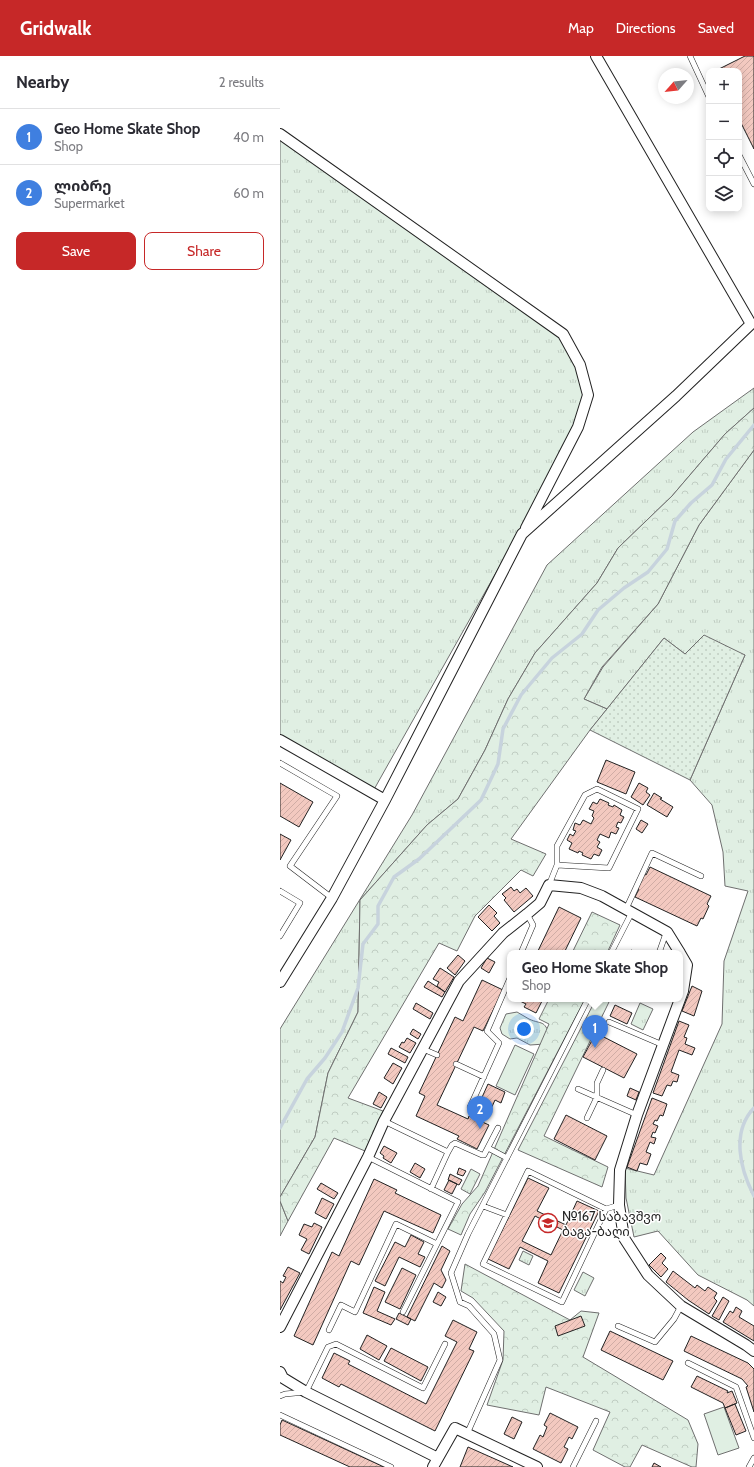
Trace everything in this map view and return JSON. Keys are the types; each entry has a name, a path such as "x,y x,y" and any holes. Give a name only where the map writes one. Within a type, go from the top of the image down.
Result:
{"street":[{"path":"522,534 676,396 753,322 596,56"},
{"path":"280,134 563,334 580,365 588,394 578,427 385,800 332,898 280,982"},
{"path":"280,740 385,800"},
{"path":"280,1328 368,1157 384,1121 459,981 503,933 540,903 550,885 581,888 602,896 667,932 678,950"},
{"path":"683,958 687,965 683,994"},
{"path":"680,1002 637,1115 620,1170 619,1205 624,1238 648,1275 681,1306 754,1351"},
{"path":"280,1372 284,1378 306,1392 436,1463 455,1428 537,1467"}],"lane":[{"path":"690,56 706,91"},
{"path":"742,161 754,184"},
{"path":"280,764 337,796 290,866 332,898"},
{"path":"550,885 557,864 557,846 585,795 597,789 638,809 609,868 557,864"},
{"path":"612,950 652,853 701,876"},
{"path":"280,891 300,902 280,936"},
{"path":"522,950 534,925 527,914"},
{"path":"660,950 667,932"},
{"path":"470,1108 499,1043 487,1031 507,985"},
{"path":"467,1434 500,1360 494,1334 468,1306 460,1302 451,1273 468,1234 586,1002"},
{"path":"609,1022 663,1045"},
{"path":"423,1049 437,1055"},
{"path":"456,1064 484,1077"},
{"path":"587,1118 597,1097 597,1083 603,1070"},
{"path":"578,1089 637,1115"},
{"path":"384,1121 448,1152"},
{"path":"431,1189 452,1145 455,1143 482,1155 488,1148 498,1128"},
{"path":"488,1148 507,1158"},
{"path":"368,1157 458,1202 403,1312"},
{"path":"606,1209 562,1302 483,1264 528,1171 606,1209 619,1205"},
{"path":"483,1206 506,1215"},
{"path":"329,1330 341,1305 355,1312 396,1224 437,1244"},
{"path":"618,1326 655,1342 674,1319 681,1306"},
{"path":"280,1396 285,1394 306,1392 326,1350 331,1345 336,1344 424,1388 445,1344"},
{"path":"688,1363 736,1387 754,1438"},
{"path":"280,1415 391,1467"},
{"path":"573,1467 596,1421"},
{"path":"749,1467 754,1458"}],"green space":[{"path":"280,134 563,334 588,395 578,427 372,793 280,740"},
{"path":"754,388 754,408 725,434 672,496 618,548 597,583 535,653 508,699 485,750 458,799 427,825 360,900 358,1012 328,1073 315,1137 280,1197 280,1029 412,815 547,565 693,432"},
{"path":"754,408 754,450 699,525 658,604 602,667 584,699 607,709 590,730 511,839 546,854 533,876 521,870 475,916 457,951 439,943 348,1098 383,1111 365,1151 334,1138 288,1221 280,1201 280,1197 315,1137 328,1073 358,1012 360,900 427,825 458,799 485,750 508,699 535,653 597,583 618,548 672,496 725,434"},
{"path":"754,450 754,1306 747,1300 698,1275 658,1231 634,1237 626,1198 625,1168 654,1175 722,1024 724,961 748,891 725,886 723,852 712,805 690,780 745,655 685,654 664,638 607,709 584,699 603,667 658,604 699,525"},
{"path":"704,635 745,655 690,780 590,730 664,638 685,654"},
{"path":"592,912 620,925 608,950 573,950"},
{"path":"548,1002 583,1002 485,1192 470,1214 461,1235 448,1229 462,1204 478,1186 549,1024 539,1019"},
{"path":"594,1002 609,1002 544,1136 608,1167 602,1187 518,1150"},
{"path":"640,1003 653,1009 643,1030 631,1024"},
{"path":"517,1012 529,1019 542,1023 546,1027 550,1036 545,1044 530,1045 517,1038 510,1039 502,1034 500,1028 506,1014"},
{"path":"515,1045 534,1054 515,1095 496,1086"},
{"path":"471,1169 480,1174 470,1194 461,1189"},
{"path":"280,1201 288,1221 280,1236"},
{"path":"523,1251 533,1256 529,1265 519,1260"},
{"path":"465,1264 570,1320 581,1311 599,1313 583,1357 688,1420 698,1444 696,1467 692,1467 642,1445 630,1467 625,1467 593,1450 610,1412 546,1387 539,1415 487,1405 503,1360 504,1331 473,1298 461,1291"},
{"path":"583,1272 594,1278 585,1296 574,1290"},
{"path":"724,1407 739,1448 718,1455 704,1414"}],"building":[{"path":"745,56 754,56 754,149 742,125 742,68 721,68"},
{"path":"606,760 635,772 626,794 597,782"},
{"path":"280,783 313,802 299,827 280,816"},
{"path":"639,783 648,788 646,792 650,795 643,805 631,797"},
{"path":"654,793 662,798 660,799 673,807 667,817 647,805"},
{"path":"600,799 609,803 608,805 613,807 614,805 622,810 620,815 624,817 621,823 618,822 616,827 619,828 616,834 611,832 609,838 600,834 597,840 600,842 597,847 602,850 599,856 594,854 591,859 582,855 583,853 579,851 578,853 569,849 572,843 567,840 570,834 573,836 576,831 573,830 575,823 580,825 583,820 591,824 594,818 592,816 594,811 589,809 593,802 597,804"},
{"path":"641,820 648,824 642,833 636,829"},
{"path":"280,834 291,840 280,860"},
{"path":"650,867 711,896 707,904 709,906 703,919 701,918 697,926 635,897 639,889 637,888 644,874 646,875"},
{"path":"511,887 514,891 517,889 520,893 526,888 533,896 514,912 504,900 506,898 502,894"},
{"path":"489,905 497,913 494,916 500,923 492,931 478,917"},
{"path":"559,907 581,918 565,950 538,950"},
{"path":"458,955 465,961 455,975 447,968"},
{"path":"487,958 495,962 489,973 481,968"},
{"path":"440,968 454,977 445,992 437,986 439,982 433,979"},
{"path":"482,980 503,990 483,1031 474,1027 437,1105 468,1119 469,1116 489,1125 477,1149 457,1139 459,1136 416,1116 425,1096 419,1093 455,1017 463,1021"},
{"path":"428,981 445,992 442,997 424,987"},
{"path":"692,986 702,991 694,1016 682,1011"},
{"path":"522,1002 542,1002 536,1013 524,1007 526,1004"},
{"path":"416,1003 433,1013 430,1019 413,1009"},
{"path":"615,1005 632,1013 627,1024 610,1016"},
{"path":"679,1021 689,1025 684,1037 687,1038 685,1044 695,1048 692,1055 679,1050 671,1072 679,1075 677,1082 673,1081 671,1086 667,1085 662,1096 653,1093"},
{"path":"413,1029 421,1034 418,1039 410,1034"},
{"path":"596,1033 637,1054 624,1078 583,1057"},
{"path":"407,1038 416,1043 410,1053 399,1047"},
{"path":"391,1048 408,1057 405,1063 388,1054"},
{"path":"393,1063 402,1068 393,1084 384,1078"},
{"path":"488,1084 505,1092 501,1103 495,1100 491,1109 479,1104"},
{"path":"630,1088 639,1092 636,1100 627,1096"},
{"path":"379,1092 387,1097 381,1108 373,1104"},
{"path":"652,1098 667,1104 663,1116 660,1115 657,1121 655,1120 653,1124 658,1126 655,1133 653,1132 651,1137 656,1138 654,1144 650,1142 646,1152 651,1154 647,1165 640,1163 637,1171 627,1167"},
{"path":"566,1115 607,1136 595,1160 554,1139"},
{"path":"384,1146 397,1153 391,1163 383,1158 384,1156 380,1153"},
{"path":"415,1163 425,1169 420,1178 410,1172"},
{"path":"459,1168 466,1171 463,1176 457,1174"},
{"path":"450,1174 462,1180 459,1185 448,1180"},
{"path":"528,1178 549,1188 537,1211 566,1225 577,1201 599,1211 559,1293 538,1283 548,1261 520,1247 509,1269 488,1259","holes":["535,1216 563,1230 551,1255 522,1241"]},
{"path":"374,1179 397,1190 395,1193 441,1215 433,1233 384,1211 359,1265 351,1261 313,1345 294,1336 332,1252 339,1256"},
{"path":"449,1180 457,1184 452,1194 444,1190"},
{"path":"321,1183 338,1193 334,1199 317,1189"},
{"path":"322,1198 334,1204 326,1219 315,1213"},
{"path":"314,1223 322,1227 309,1254 301,1250 307,1239 299,1235 304,1224 312,1227"},
{"path":"411,1235 424,1242 418,1254 425,1257 420,1267 399,1257 385,1286 375,1281 395,1242 405,1247"},
{"path":"442,1246 450,1251 441,1270 446,1280 442,1288 434,1283 415,1321 407,1317"},
{"path":"661,1253 666,1258 662,1263 668,1269 661,1277 649,1265"},
{"path":"288,1267 300,1273 280,1310 280,1281 283,1283 286,1277 283,1276"},
{"path":"402,1268 416,1275 400,1309 385,1302"},
{"path":"673,1271 695,1288 697,1285 705,1291 708,1287 717,1293 714,1298 717,1301 709,1314 688,1300 666,1282"},
{"path":"374,1287 385,1292 377,1311 395,1319 391,1325 363,1313"},
{"path":"438,1292 446,1297 441,1306 433,1302"},
{"path":"723,1297 729,1301 719,1320 712,1316"},
{"path":"736,1307 742,1311 739,1317 754,1326 754,1341 723,1322 730,1311 733,1313"},
{"path":"399,1313 411,1319 408,1325 396,1319"},
{"path":"581,1316 585,1326 558,1336 555,1326"},
{"path":"453,1320 477,1332 469,1349 474,1351 435,1431 341,1384 339,1387 322,1378 334,1353 350,1361 348,1364 426,1404 457,1342 445,1336"},
{"path":"610,1331 673,1361 663,1380 601,1350"},
{"path":"367,1335 387,1346 379,1360 360,1349"},
{"path":"691,1336 748,1363 754,1369 754,1412 746,1387 748,1386 742,1379 684,1351"},
{"path":"391,1348 428,1367 421,1381 384,1361"},
{"path":"697,1376 728,1391 727,1393 732,1391 737,1403 725,1408 723,1403 691,1387"},
{"path":"735,1404 746,1431 736,1435 725,1408"},
{"path":"550,1413 578,1427 572,1439 569,1437 564,1447 568,1449 561,1463 533,1449 540,1435 543,1437 547,1427 544,1425"},
{"path":"512,1417 522,1422 514,1439 504,1434"},
{"path":"282,1420 384,1467 350,1467 280,1435 280,1425"},
{"path":"468,1447 513,1467 460,1467"},
{"path":"654,1463 661,1467 652,1467"}],"waterway":[{"path":"280,1128 307,1079 325,1058 342,1032 358,988 363,944 378,924 378,906 394,877 419,859 481,800 498,764 503,729 521,695 552,658 582,634 598,610 624,588 648,572 667,549 675,521 691,503 712,485 726,459 754,425"},
{"path":"754,1108 742,1128 740,1139 742,1163 754,1196"}],"place":[{"name":"Geo Home Skate Shop","path":"595,1048"},
{"name":"ლიბრე","path":"480,1129"},
{"name":"№167 საბავშვო ბაგა-ბაღი","path":"548,1223"}]}
